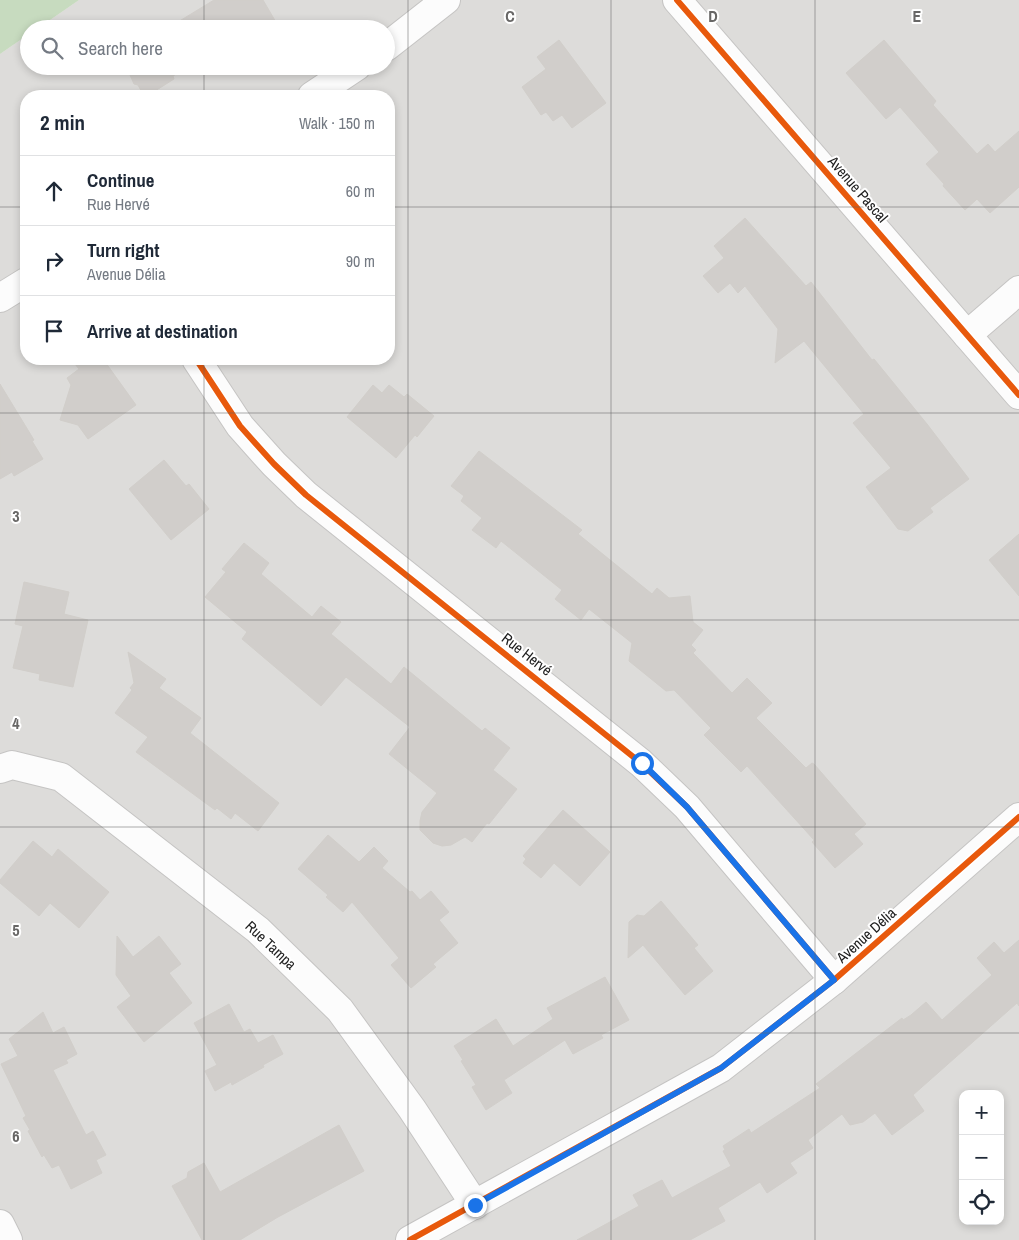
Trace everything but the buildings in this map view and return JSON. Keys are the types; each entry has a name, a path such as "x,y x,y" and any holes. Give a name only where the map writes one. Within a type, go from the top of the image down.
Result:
{"street":[{"path":"395,40 446,0"},
{"name":"Avenue Pascal","path":"677,0 1019,395"},
{"path":"321,90 344,75"},
{"path":"0,298 20,286"},
{"path":"967,335 1019,290"},
{"name":"Rue Hervé","path":"200,365 240,426 274,464 306,495 642,763 687,807 834,980"},
{"name":"Rue Tampa","path":"0,770 12,765 61,777 258,930 340,1010 412,1110 475,1205"},
{"name":"Avenue Délia","path":"410,1240 721,1068 834,980 1019,816"},
{"path":"0,1224 8,1240"}],"shaded area":[{"path":"79,0 1019,0 1019,1240 0,1240 0,54 20,40 20,75 395,75 395,20 50,20"}],"green space":[{"path":"0,0 79,0 50,20 20,20 20,40 0,54"}],"cycle path":[{"path":"677,0 1019,395"},
{"path":"200,365 240,426 274,464 306,495 641,763 687,807 834,980"},
{"path":"410,1240 721,1068 834,980 1019,817"}],"route":[{"path":"475,1205 721,1068 834,980 687,807 642,763"}]}
